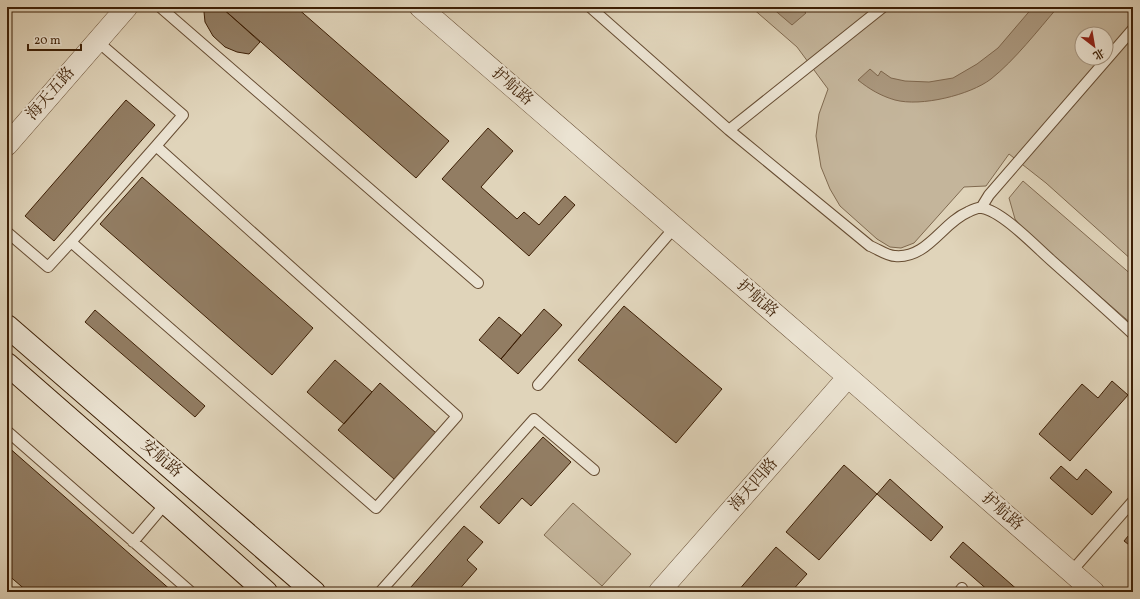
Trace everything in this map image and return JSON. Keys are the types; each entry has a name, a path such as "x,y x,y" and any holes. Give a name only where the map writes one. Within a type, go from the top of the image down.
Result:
{"street":[{"name":"海天五路","path":"7,145 127,7"},
{"name":"护航路","path":"420,7 1094,592"},
{"name":"安航路","path":"7,326 314,592"},
{"name":"安航路","path":"7,364 266,592"},
{"name":"海天四路","path":"659,592 848,377"}],"lane":[{"path":"160,7 478,283"},
{"path":"590,7 729,130 870,246 894,256 908,256 924,248 954,220 963,214 981,208 994,212 1017,229 1133,334"},
{"path":"729,130 883,7"},
{"path":"981,208 989,195 1133,29"},
{"path":"7,232 48,267 183,115 97,41"},
{"path":"71,242 376,508 381,503 457,416 156,146"},
{"path":"538,385 675,227"},
{"path":"380,592 534,419 594,470"},
{"path":"7,431 191,592"},
{"path":"1071,572 1133,501"},
{"path":"133,542 166,503"}],"shaded area":[{"path":"751,7 1133,7 1133,261 1046,183 1009,154 986,186 964,187 914,243 901,248 890,247 877,239 840,206 830,189 821,167 816,136 819,114 828,89 797,47"},
{"path":"771,7 799,7 806,13 792,25"},
{"path":"1033,7 1058,7 1009,63 991,79 971,90 958,95 931,101 906,102 895,100 880,94 858,80 870,69 878,76 881,71 891,78 905,81 929,82 953,78 977,64 998,48"},
{"path":"1023,181 1133,276 1133,325 1027,233 1015,219 1009,198"},
{"path":"573,503 631,554 602,586 544,535"}],"building":[{"path":"208,7 221,7 260,42 249,54 237,52 225,47 213,36 205,22 204,12"},
{"path":"221,7 296,7 449,141 416,178"},
{"path":"126,100 155,125 54,241 25,216"},
{"path":"488,128 513,151 481,187 517,219 524,212 539,225 565,196 575,205 529,256 442,179"},
{"path":"142,177 313,328 272,375 100,224"},
{"path":"624,306 722,389 676,443 578,360"},
{"path":"544,309 562,325 518,374 501,359"},
{"path":"95,310 205,406 195,417 85,322"},
{"path":"499,317 521,335 501,359 479,340"},
{"path":"335,360 372,392 344,424 307,392"},
{"path":"1112,381 1128,395 1070,461 1039,434 1082,384 1098,398"},
{"path":"380,383 436,433 394,479 338,430"},
{"path":"543,437 571,462 531,506 522,498 499,524 480,507"},
{"path":"7,446 173,592 28,592 7,574"},
{"path":"844,465 877,494 819,560 786,532"},
{"path":"1061,466 1077,480 1086,469 1112,492 1092,515 1050,478"},
{"path":"890,479 943,527 931,541 877,494"},
{"path":"464,526 483,542 467,560 477,569 457,592 417,592 411,587"},
{"path":"1133,530 1133,548 1124,541"},
{"path":"963,542 1020,592 990,592 950,557"},
{"path":"776,547 807,574 791,592 737,592"}]}
